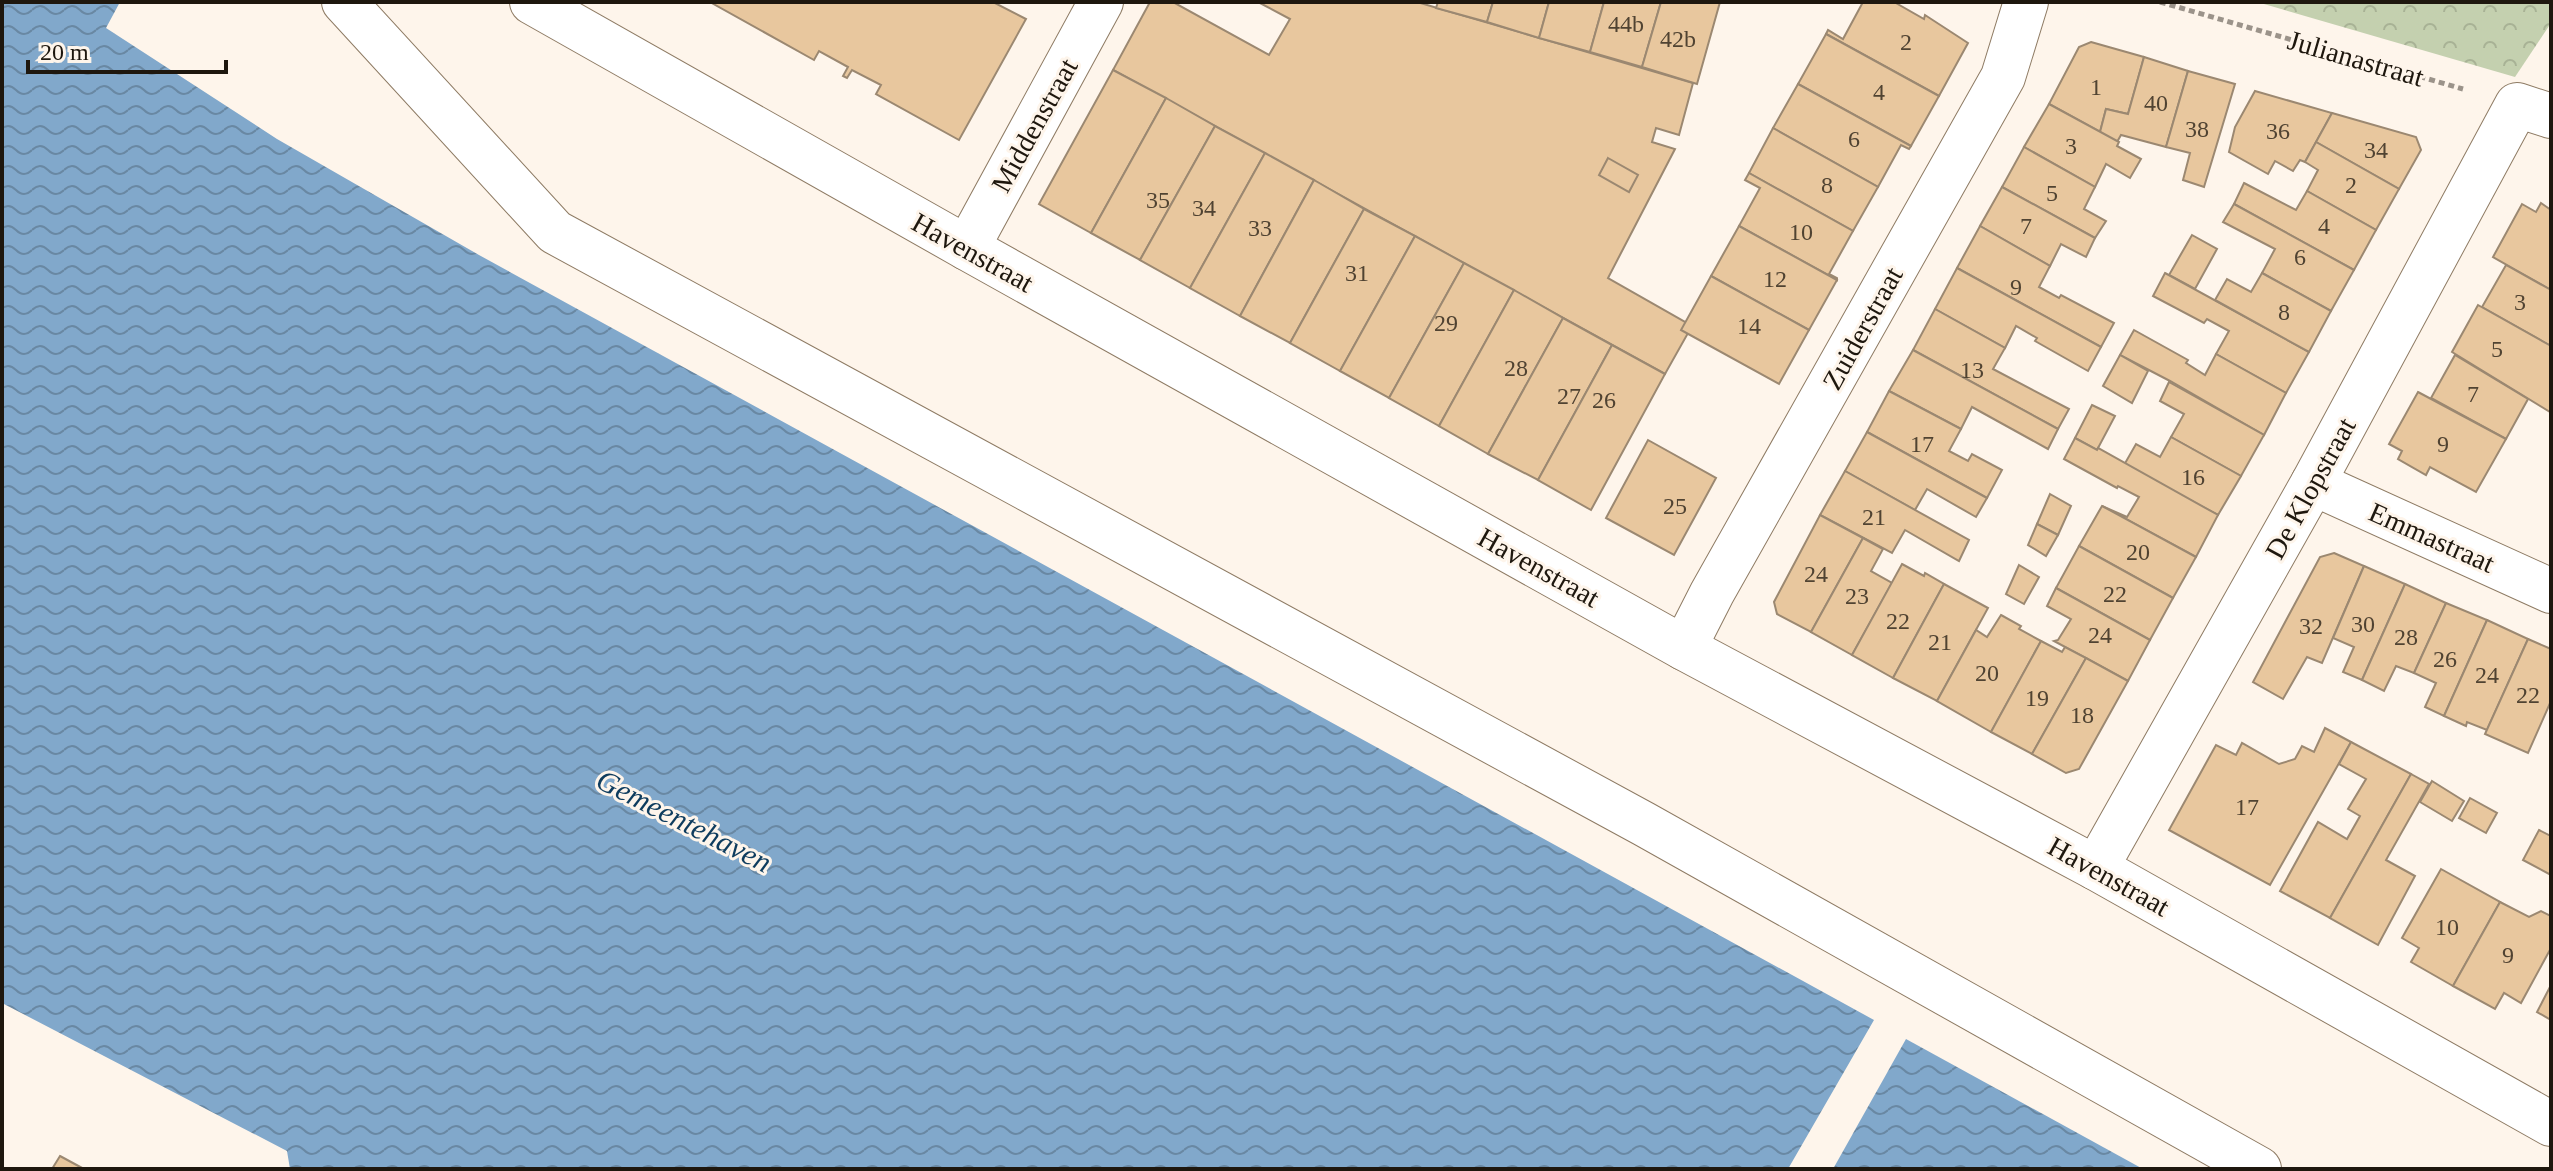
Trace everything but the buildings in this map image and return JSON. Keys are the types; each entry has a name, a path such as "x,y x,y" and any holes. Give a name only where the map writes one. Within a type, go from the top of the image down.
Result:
{"street":[{"path":"344,2 555,232 1644,824 2259,1169"},
{"name":"Havenstraat","path":"532,2 1684,648 2096,868 2551,1124"},
{"name":"Middenstraat","path":"967,248 1101,2"},
{"name":"Zuiderstraat","path":"1684,648 2003,77 2026,2"},
{"name":"De Klopstraat","path":"2096,868 2313,483 2534,110"},
{"name":"Emmastraat","path":"2313,483 2551,591"}],"path":[{"name":"Julianastraat","path":"2160,2 2534,110"}],"green space":[{"path":"2257,2 2551,2 2551,23 2515,77"}],"water":[{"name":"Gemeentehaven","path":"2,2 120,2 106,28 277,139 479,255 1874,1020 1788,1169 290,1169 287,1151 2,1003"},
{"path":"1906,1039 2143,1169 1833,1169"}]}
